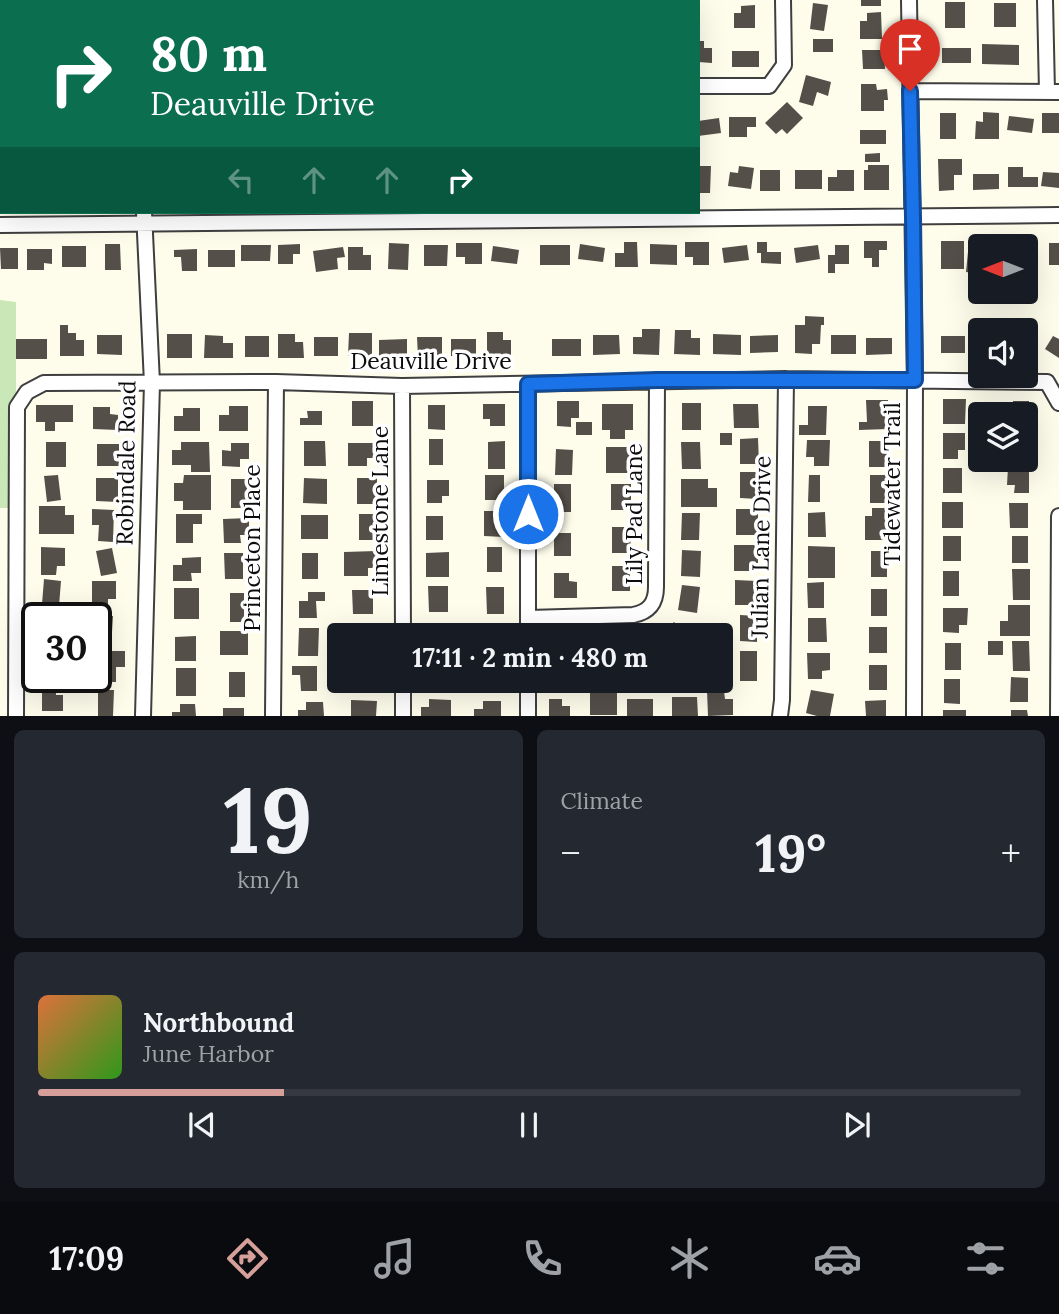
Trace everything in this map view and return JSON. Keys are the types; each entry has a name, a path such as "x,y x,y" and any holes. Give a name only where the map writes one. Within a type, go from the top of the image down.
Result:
{"street":[{"path":"700,86 769,86 784,65 783,0"},
{"name":"Tidewater Trail","path":"909,0 915,380 914,716"},
{"path":"910,91 1053,92 1045,0"},
{"path":"0,225 144,218 1059,215"},
{"name":"Robindale Road","path":"143,716 152,383 144,218"},
{"name":"Deauville Drive","path":"16,590 17,407 27,392 44,383 276,382 402,386 657,380 1047,382 1059,403"},
{"name":"Lily Pad Lane","path":"528,618 633,615 647,610 653,602 656,596 657,380"},
{"name":"Julian Lane Drive","path":"780,716 786,380"},
{"name":"Princeton Place","path":"273,716 276,382"},
{"path":"528,384 528,623"},
{"name":"Limestone Lane","path":"402,386 403,623"},
{"path":"1058,716 1059,516"},
{"path":"0,589 16,590 16,716"},
{"path":"403,693 403,716"},
{"path":"528,693 528,716"}],"green space":[{"path":"0,300 16,302 16,396 10,508 0,508"}],"building":[{"path":"861,0 881,0 881,6 861,6"},
{"path":"945,2 965,2 965,28 945,28"},
{"path":"813,3 828,5 824,31 810,29"},
{"path":"994,3 1016,3 1016,27 994,27"},
{"path":"755,5 755,28 734,28 734,13 741,13 741,6"},
{"path":"881,12 882,39 860,39 860,21 867,21 867,13"},
{"path":"813,39 833,39 833,52 813,52"},
{"path":"700,41 704,41 704,48 712,48 712,63 700,62"},
{"path":"982,44 1019,45 1019,65 982,64"},
{"path":"942,48 971,48 971,63 942,63"},
{"path":"862,50 884,50 885,69 863,69"},
{"path":"732,51 759,51 759,67 732,67"},
{"path":"806,75 831,82 828,96 817,92 813,106 799,102"},
{"path":"861,84 876,84 877,90 887,89 888,100 884,100 884,111 861,111"},
{"path":"787,102 803,118 787,134 782,129 776,134 765,123"},
{"path":"983,112 999,113 999,139 975,139 976,121 983,122"},
{"path":"940,113 956,113 956,139 940,139"},
{"path":"1042,113 1059,113 1059,133 1042,133"},
{"path":"1009,116 1034,119 1032,133 1007,130"},
{"path":"729,117 756,117 756,127 747,127 747,137 729,137"},
{"path":"719,118 721,133 700,136 700,121"},
{"path":"860,130 886,130 886,144 860,144"},
{"path":"880,153 880,162 865,162 865,154"},
{"path":"938,159 962,159 962,175 954,175 954,190 939,191"},
{"path":"868,165 889,165 889,190 864,190 864,170 868,170"},
{"path":"700,166 711,166 710,193 700,193"},
{"path":"739,166 754,168 751,189 728,186 730,172 738,173"},
{"path":"1008,167 1023,167 1023,177 1038,177 1038,187 1008,187"},
{"path":"760,170 780,170 780,191 760,191"},
{"path":"795,170 822,170 822,189 795,189"},
{"path":"837,170 854,170 854,191 828,191 828,177 837,177"},
{"path":"1043,172 1059,173 1059,188 1041,186"},
{"path":"973,174 999,174 999,189 973,190"},
{"path":"864,241 887,241 887,250 879,250 879,267 872,267 872,258 864,258"},
{"path":"941,241 964,241 964,269 941,269"},
{"path":"624,242 637,242 638,267 615,267 615,253 624,253"},
{"path":"685,242 709,242 709,265 693,265 693,257 685,257"},
{"path":"757,242 767,242 767,252 781,252 781,264 761,263"},
{"path":"389,243 409,244 408,270 388,269"},
{"path":"456,243 482,243 482,264 465,264 465,257 456,257"},
{"path":"1049,243 1059,243 1059,265 1049,265"},
{"path":"105,244 120,244 121,270 105,270"},
{"path":"300,244 300,254 293,254 293,264 278,264 278,245"},
{"path":"580,244 605,248 603,262 578,259"},
{"path":"650,244 677,245 677,265 650,264"},
{"path":"241,245 271,245 270,261 241,261"},
{"path":"424,245 448,245 447,266 424,266"},
{"path":"540,245 570,245 570,265 540,265"},
{"path":"747,245 749,260 724,263 722,248"},
{"path":"818,245 820,259 796,263 794,248"},
{"path":"835,245 849,245 849,264 835,264 835,273 828,273 828,255 835,255"},
{"path":"62,246 86,246 86,267 62,267"},
{"path":"493,246 519,250 517,264 491,261"},
{"path":"343,247 345,257 337,258 338,269 316,272 313,251"},
{"path":"348,247 363,247 363,255 371,255 371,270 348,270"},
{"path":"0,248 18,248 18,269 1,269"},
{"path":"27,249 52,249 52,264 44,263 44,270 27,270"},
{"path":"197,249 197,271 182,271 181,257 174,257 174,250"},
{"path":"208,250 235,250 235,267 208,267"},
{"path":"805,316 824,317 820,344 812,344 812,354 795,353 795,325 805,325"},
{"path":"60,325 68,325 68,333 76,333 76,340 84,340 84,356 60,356"},
{"path":"642,329 660,329 659,355 633,354 633,337 642,337"},
{"path":"675,330 691,330 691,338 700,338 700,355 674,354"},
{"path":"487,332 503,332 503,340 511,340 511,355 487,355"},
{"path":"349,333 372,333 372,357 348,356"},
{"path":"167,334 192,334 192,358 167,358"},
{"path":"278,334 295,334 295,342 303,342 304,358 278,358"},
{"path":"713,334 741,335 741,355 713,354"},
{"path":"97,335 122,335 122,355 97,354"},
{"path":"205,335 223,336 223,343 233,343 233,358 204,358"},
{"path":"593,335 619,335 620,354 593,355"},
{"path":"778,335 778,352 750,353 750,336"},
{"path":"831,335 856,335 856,354 831,354"},
{"path":"245,336 269,336 269,357 245,357"},
{"path":"941,336 965,336 965,353 941,353"},
{"path":"1053,336 1059,339 1059,358 1045,349"},
{"path":"314,337 338,337 338,356 314,356"},
{"path":"417,337 442,337 442,356 418,357"},
{"path":"866,338 892,338 892,354 866,355"},
{"path":"16,339 47,339 47,359 16,359"},
{"path":"407,339 407,357 379,357 379,340"},
{"path":"451,339 476,339 476,356 451,356"},
{"path":"552,339 581,339 581,356 552,356"},
{"path":"943,399 966,399 965,424 943,424"},
{"path":"866,400 888,400 888,429 859,430 859,422 867,422"},
{"path":"352,401 373,401 373,426 352,426"},
{"path":"557,401 579,401 579,418 571,418 571,427 557,426"},
{"path":"682,403 701,403 701,430 682,430"},
{"path":"483,404 505,404 505,426 490,426 490,419 483,419"},
{"path":"602,404 633,404 633,430 625,430 625,439 610,439 610,430 602,430"},
{"path":"733,404 758,404 759,428 734,428"},
{"path":"36,405 73,405 73,422 55,422 55,431 45,431 45,422 36,422"},
{"path":"428,405 445,405 445,430 428,429"},
{"path":"229,406 248,406 248,431 219,431 219,415 229,415"},
{"path":"808,406 827,406 826,435 799,435 799,425 808,425"},
{"path":"93,407 110,407 110,414 118,415 118,430 93,429"},
{"path":"183,408 200,408 200,431 174,431 174,416 183,416"},
{"path":"307,411 322,411 322,425 300,425 300,418 308,418"},
{"path":"576,422 592,422 592,435 576,435"},
{"path":"720,433 732,433 732,445 720,445"},
{"path":"943,433 965,433 965,450 958,450 958,459 943,459"},
{"path":"758,438 759,464 740,464 740,439"},
{"path":"429,439 443,439 443,465 429,465"},
{"path":"807,440 830,440 829,466 814,466 814,457 806,457"},
{"path":"304,441 325,441 326,466 304,466"},
{"path":"505,441 505,469 488,469 488,442"},
{"path":"869,441 887,441 887,467 869,467"},
{"path":"46,442 66,442 66,467 46,467"},
{"path":"181,442 209,442 210,472 191,472 191,465 172,465 172,450 181,450"},
{"path":"681,442 700,442 701,469 682,469"},
{"path":"231,443 249,443 249,459 240,459 240,467 222,466 222,450 231,451"},
{"path":"348,443 377,443 377,458 367,458 367,466 348,466"},
{"path":"97,444 119,444 119,466 97,466"},
{"path":"606,447 632,447 631,473 606,473"},
{"path":"556,449 573,450 572,475 555,475"},
{"path":"943,468 962,468 962,493 943,493"},
{"path":"740,472 758,472 758,499 740,498"},
{"path":"1008,472 1029,472 1029,493 1014,493 1015,485 1007,485"},
{"path":"58,475 61,500 47,502 44,476"},
{"path":"184,475 211,475 211,510 183,510 183,501 174,501 174,483 183,483"},
{"path":"485,475 504,475 504,500 485,500"},
{"path":"809,475 820,475 820,502 808,502"},
{"path":"870,475 888,475 888,503 870,503"},
{"path":"96,478 118,478 118,502 96,501"},
{"path":"304,478 327,479 327,504 303,503"},
{"path":"357,478 377,478 377,504 357,504"},
{"path":"231,479 247,479 247,508 231,508"},
{"path":"681,479 708,479 708,488 717,488 717,507 681,507"},
{"path":"427,480 449,480 449,496 442,496 442,503 427,503"},
{"path":"554,484 571,484 571,512 554,512"},
{"path":"611,484 631,484 631,510 611,510"},
{"path":"942,502 963,502 963,528 942,528"},
{"path":"1009,503 1028,503 1028,528 1010,528"},
{"path":"39,506 65,506 65,515 74,515 74,534 39,534"},
{"path":"872,508 888,508 887,540 865,540 865,516 872,516"},
{"path":"92,509 114,510 113,542 98,541 99,525 92,525"},
{"path":"736,509 758,509 758,535 736,535"},
{"path":"484,511 505,511 504,537 484,536"},
{"path":"825,512 826,537 808,537 808,513"},
{"path":"682,513 700,513 699,540 681,540"},
{"path":"176,514 202,514 202,524 193,524 193,543 176,543"},
{"path":"359,514 374,514 374,540 359,540"},
{"path":"301,515 328,515 328,539 301,539"},
{"path":"426,516 443,516 443,540 426,540"},
{"path":"249,518 249,535 240,535 241,543 224,543 223,519"},
{"path":"612,527 630,527 631,553 612,553"},
{"path":"554,533 571,533 571,556 554,556"},
{"path":"943,536 961,536 961,561 943,561"},
{"path":"1012,536 1028,536 1028,563 1012,563"},
{"path":"734,545 758,545 758,571 734,571"},
{"path":"808,546 835,547 835,578 808,578"},
{"path":"41,547 65,548 65,566 57,566 56,575 41,575"},
{"path":"487,547 502,547 502,572 487,572"},
{"path":"112,548 117,573 101,576 96,551"},
{"path":"682,550 701,551 700,577 681,576"},
{"path":"376,551 376,568 368,568 368,576 344,576 344,552"},
{"path":"871,551 887,551 887,577 871,577"},
{"path":"449,552 449,577 426,577 426,553"},
{"path":"224,553 243,553 243,579 225,579"},
{"path":"302,553 318,553 318,579 302,579"},
{"path":"201,557 201,573 191,573 192,581 173,581 173,565 182,565 182,558"},
{"path":"612,566 630,566 630,591 612,591"},
{"path":"1012,569 1030,569 1030,600 1013,600"},
{"path":"943,571 959,571 959,596 943,596"},
{"path":"554,573 569,573 569,581 577,582 577,598 554,598"},
{"path":"44,579 61,581 59,602 42,602"},
{"path":"735,580 757,581 757,605 735,605"},
{"path":"92,581 116,581 116,599 92,602"},
{"path":"824,582 824,608 808,608 807,583"},
{"path":"682,585 700,587 697,613 678,610"},
{"path":"428,586 448,586 448,612 429,612"},
{"path":"486,587 504,587 504,614 487,614"},
{"path":"174,588 199,588 199,619 174,619"},
{"path":"871,589 887,589 887,616 871,616"},
{"path":"352,590 373,590 373,614 353,614"},
{"path":"308,592 325,592 325,601 316,601 317,618 299,618 299,601 308,601"},
{"path":"230,593 244,593 244,622 230,622"},
{"path":"1008,605 1030,605 1030,636 1000,636 1000,621 1008,621"},
{"path":"943,608 968,608 967,625 959,625 959,633 943,632"},
{"path":"740,615 757,616 757,642 740,641"},
{"path":"808,618 826,618 827,642 808,642"},
{"path":"869,627 887,627 887,653 869,653"},
{"path":"299,628 319,628 318,656 298,656"},
{"path":"220,631 248,631 248,655 220,655"},
{"path":"196,636 196,661 175,661 175,637"},
{"path":"988,641 1003,641 1003,655 988,655"},
{"path":"1012,641 1029,641 1030,671 1013,671"},
{"path":"945,643 961,643 961,670 945,670"},
{"path":"112,651 125,651 125,667 116,667 116,682 112,682"},
{"path":"740,651 757,651 757,681 740,681"},
{"path":"807,653 830,653 830,670 822,671 822,679 808,679"},
{"path":"869,665 887,665 887,690 869,690"},
{"path":"292,666 317,666 317,691 301,691 300,675 292,675"},
{"path":"176,668 196,668 196,696 176,696"},
{"path":"229,672 245,672 245,697 229,697"},
{"path":"1011,677 1028,678 1028,702 1010,702"},
{"path":"944,679 960,679 960,704 944,703"},
{"path":"114,690 113,716 98,716 98,693 112,693"},
{"path":"811,690 834,694 830,716 806,713"},
{"path":"42,693 63,695 63,711 42,711"},
{"path":"590,693 617,693 617,715 590,715"},
{"path":"707,693 724,693 725,699 733,699 733,715 708,716"},
{"path":"672,697 697,697 698,716 672,716"},
{"path":"429,699 451,700 451,716 421,716 421,707 429,707"},
{"path":"549,699 562,699 562,706 570,706 570,716 549,716"},
{"path":"627,699 653,699 653,716 627,716"},
{"path":"351,700 377,701 376,716 351,716"},
{"path":"886,700 886,716 866,716 865,701"},
{"path":"483,701 501,701 501,716 474,716 474,709 483,709"},
{"path":"306,702 323,702 324,716 298,716 298,710 306,710"},
{"path":"180,704 195,704 196,716 172,716 172,712 180,712"},
{"path":"223,708 244,708 244,716 223,716"},
{"path":"943,710 966,710 966,716 943,716"},
{"path":"1011,710 1027,710 1028,716 1011,716"}],"route":[{"path":"528,514 528,384 657,380 915,380 910,91"}]}
